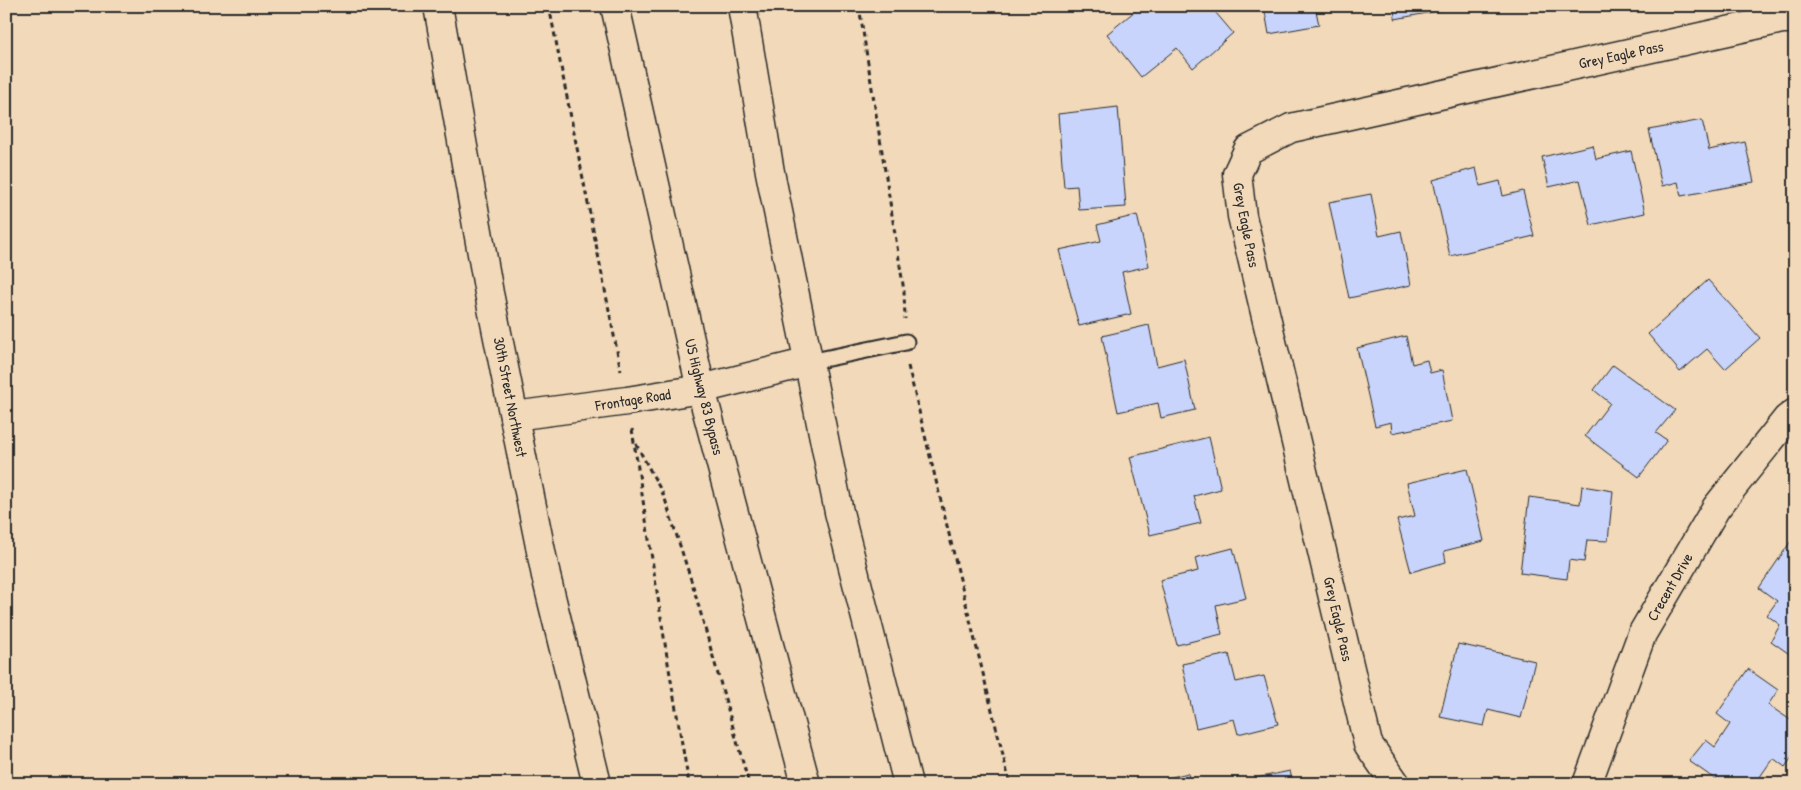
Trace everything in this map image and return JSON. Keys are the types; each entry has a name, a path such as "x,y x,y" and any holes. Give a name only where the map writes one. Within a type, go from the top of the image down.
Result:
{"main road":[{"name":"30th Street Northwest","path":"438,6 489,293 546,576 597,784"},
{"name":"US Highway 83 Bypass","path":"615,6 700,389 806,784"},
{"path":"742,6 770,172 839,512 908,784"},
{"name":"Grey Eagle Pass","path":"1396,784 1368,744 1244,226 1237,174 1248,150 1291,128 1782,19 1795,19"},
{"name":"Frontage Road","path":"514,416 627,402 700,389 809,362"},
{"name":"Crecent Drive","path":"1587,784 1642,634 1716,508 1787,419 1795,413"}],"lane":[{"path":"809,362 906,342"}],"path":[{"path":"549,6 635,440 668,663 689,784"},
{"path":"859,6 904,291 908,370 1010,784"},
{"path":"635,440 664,496 693,586 749,784"}],"building":[{"path":"1141,6 1187,6 1192,12 1200,6 1210,6 1233,33 1193,68 1177,48 1141,77 1107,34"},
{"path":"1264,6 1315,6 1319,25 1269,34"},
{"path":"1394,6 1448,6 1449,9 1395,19"},
{"path":"1118,107 1126,207 1079,210 1077,186 1064,187 1058,114"},
{"path":"1702,120 1709,150 1745,142 1754,182 1681,196 1678,182 1662,186 1649,130"},
{"path":"1593,145 1596,159 1631,151 1645,213 1591,225 1580,180 1549,187 1542,157"},
{"path":"1476,168 1480,186 1500,181 1503,196 1523,191 1534,236 1450,256 1433,180"},
{"path":"1371,194 1379,236 1401,231 1411,285 1349,298 1329,202"},
{"path":"1137,215 1149,266 1122,272 1131,314 1079,326 1059,250 1101,241 1097,225"},
{"path":"1708,280 1760,338 1725,369 1707,349 1680,372 1648,334"},
{"path":"1149,325 1157,366 1184,359 1195,410 1161,418 1158,403 1118,412 1102,336"},
{"path":"1406,336 1412,364 1427,360 1430,373 1442,370 1452,421 1392,433 1391,422 1375,426 1357,348"},
{"path":"1613,365 1675,410 1656,433 1667,440 1639,477 1585,436 1610,403 1594,390"},
{"path":"1209,437 1221,489 1194,496 1201,523 1150,535 1130,457"},
{"path":"1467,469 1484,541 1444,551 1446,562 1411,572 1397,520 1415,516 1407,483"},
{"path":"1582,486 1613,491 1608,541 1587,540 1584,562 1569,560 1567,579 1520,573 1529,497 1580,504"},
{"path":"1791,541 1795,543 1795,658 1771,641 1780,625 1767,615 1777,601 1759,588"},
{"path":"1233,548 1246,598 1216,605 1222,634 1177,645 1160,580 1198,571 1195,558"},
{"path":"1458,644 1535,661 1521,718 1488,710 1484,726 1440,717"},
{"path":"1229,654 1236,682 1264,676 1278,724 1238,734 1234,719 1196,728 1182,664"},
{"path":"1748,669 1778,690 1768,705 1795,723 1795,753 1785,767 1773,758 1755,784 1722,784 1689,761 1706,740 1715,747 1730,724 1717,714"},
{"path":"1290,771 1293,784 1227,784"},
{"path":"1188,773 1190,784 1165,784 1164,779"}]}
